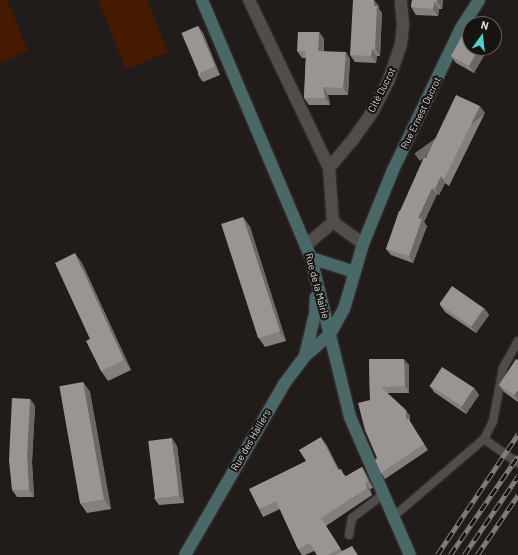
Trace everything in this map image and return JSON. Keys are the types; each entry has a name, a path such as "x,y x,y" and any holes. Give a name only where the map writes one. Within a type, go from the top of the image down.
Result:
{"main road":[{"name":"Rue de la Mairie","path":"202,0 311,258 350,417 410,555"},
{"name":"Rue Ernest Ducrot","path":"355,272 369,229 407,142 462,28 479,0"},
{"path":"311,258 355,272"},
{"name":"Rue des Halliers","path":"185,555 284,384 305,356 330,334 344,309 355,272"},
{"path":"305,356 315,314 317,285"}],"street":[{"path":"248,0 329,168 333,222 363,244"},
{"name":"Cité Ducrot","path":"329,168 352,141 373,111 388,82 401,44 404,25 400,0"},
{"path":"306,245 333,222"}],"lane":[{"path":"393,517 484,439 493,420 503,368 518,341"},
{"path":"484,439 518,463"},
{"path":"349,535 352,518 383,495"}],"shaded area":[{"path":"0,0 7,0 28,51 0,63"},
{"path":"98,0 147,0 168,52 126,69"}],"building":[{"path":"353,0 374,0 374,6 377,6 375,49 372,49 371,56 350,55"},
{"path":"412,0 437,0 437,2 434,2 433,9 411,7"},
{"path":"198,26 215,67 199,74 181,33"},
{"path":"298,32 319,32 318,51 346,52 343,88 323,87 325,98 304,98 306,51 297,51"},
{"path":"462,36 462,56 475,56 469,66 451,56"},
{"path":"456,95 480,106 444,179 441,176 435,189 432,188 418,218 422,219 409,256 386,249 399,211 424,157 426,158"},
{"path":"243,217 280,331 258,338 221,224"},
{"path":"75,253 124,360 101,371 86,341 90,339 55,263"},
{"path":"452,286 484,308 471,326 439,304"},
{"path":"369,359 404,359 405,386 381,387 406,410 406,420 408,418 424,444 381,473 375,460 377,458 365,430 358,403 370,400"},
{"path":"516,359 518,360 518,390 514,395 499,385"},
{"path":"442,367 474,388 462,406 430,385"},
{"path":"83,382 104,499 80,503 59,386"},
{"path":"12,398 30,399 27,455 29,490 12,490 9,460"},
{"path":"321,437 338,470 341,469 345,477 362,467 368,481 365,482 367,488 321,518 340,548 328,555 317,555 310,543 298,549 276,501 259,509 249,489 306,461 299,450"},
{"path":"172,438 179,496 155,498 148,441"},
{"path":"352,546 357,555 335,555"}],"railway":[{"path":"437,555 518,434"},
{"path":"450,555 518,456"},
{"path":"464,555 518,476"},
{"path":"477,555 518,495"}]}
